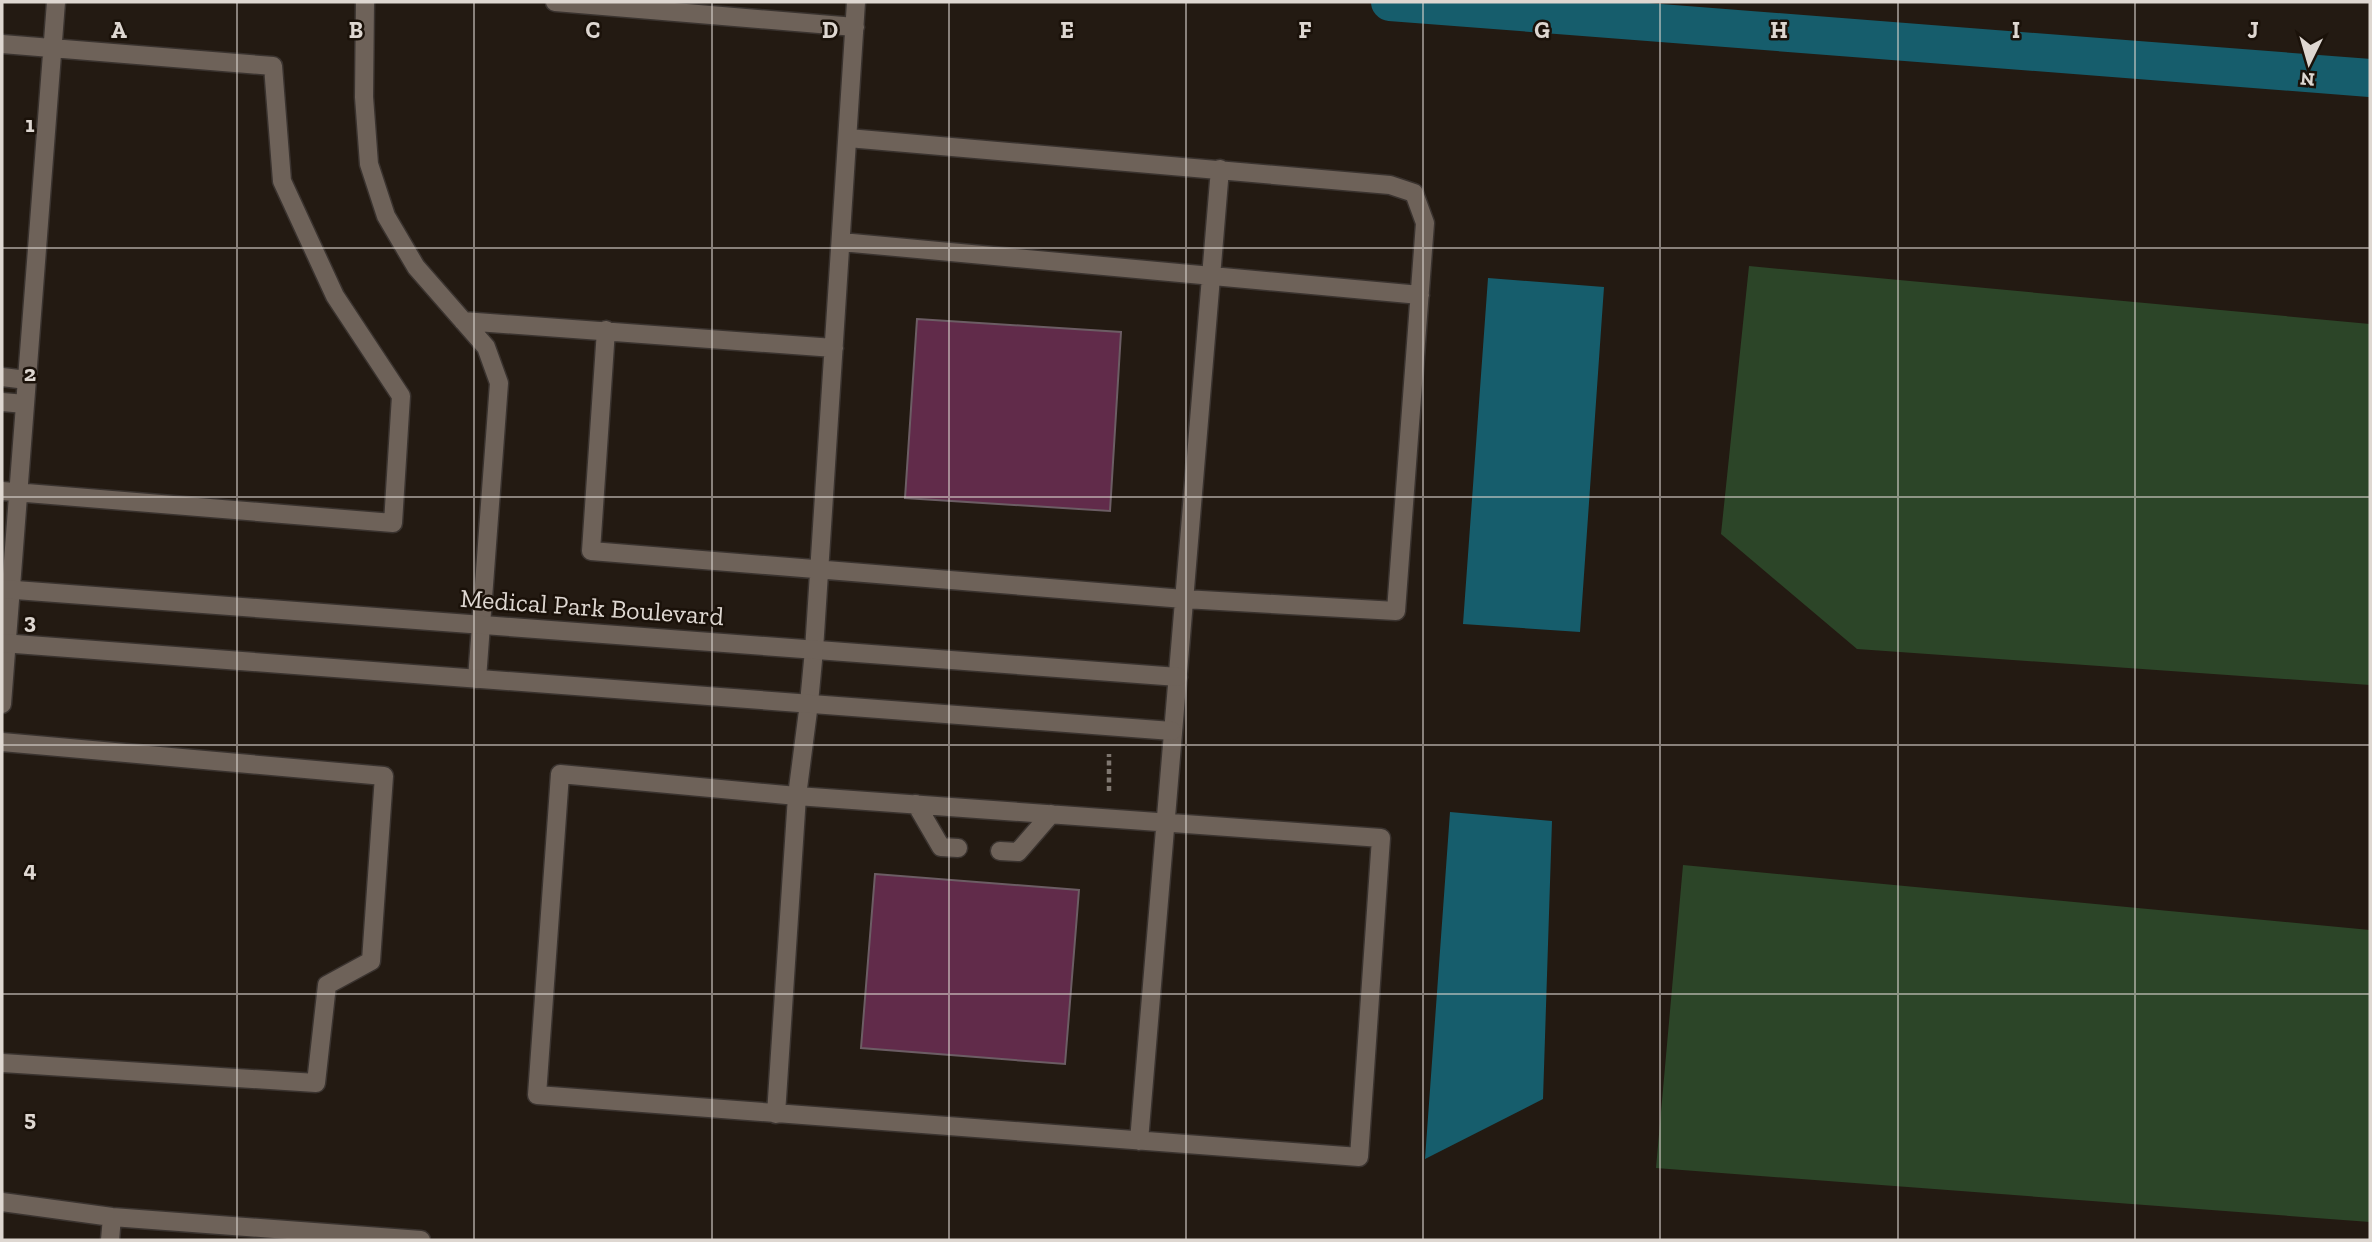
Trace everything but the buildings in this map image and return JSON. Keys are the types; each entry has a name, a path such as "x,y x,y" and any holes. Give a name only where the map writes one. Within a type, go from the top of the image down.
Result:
{"street":[{"path":"2,704 10,491 25,404 56,2"},
{"path":"365,2 364,97 369,164 386,216 416,267 486,347 499,383 477,678"},
{"path":"555,2 855,27"},
{"path":"776,1114 797,796 814,650 856,2"},
{"path":"2,44 273,66 282,181 335,296 401,396 393,523 10,491"},
{"path":"606,330 591,551 1184,599 1396,611 1425,223 1414,193 1390,185 848,138"},
{"path":"1139,1141 1220,169"},
{"path":"841,242 1420,295"},
{"path":"463,320 834,348"},
{"path":"2,377 27,380"},
{"path":"2,402 25,404"},
{"name":"Medical Park Boulevard","path":"6,589 1178,677"},
{"path":"4,643 1172,731"},
{"path":"2,742 384,776 371,961 327,985 316,1083 2,1063"},
{"path":"560,774 916,804 1381,838 1359,1157 537,1095 560,774"},
{"path":"916,804 941,847 958,848"},
{"path":"1000,851 1018,852 1051,814"},
{"path":"2,1209 2,1202 112,1217 349,1238 421,1240"},
{"path":"110,1240 112,1217"}],"path":[{"path":"1109,753 1109,799"}],"green space":[{"path":"1749,266 2370,324 2370,685 1857,649 1721,534"},
{"path":"1683,865 2370,930 2370,1222 1656,1168"}],"water":[{"path":"1488,278 1604,287 1580,632 1463,624"},
{"path":"1450,812 1552,821 1543,1099 1425,1159"}],"waterway":[{"path":"1390,2 2370,78"}]}
